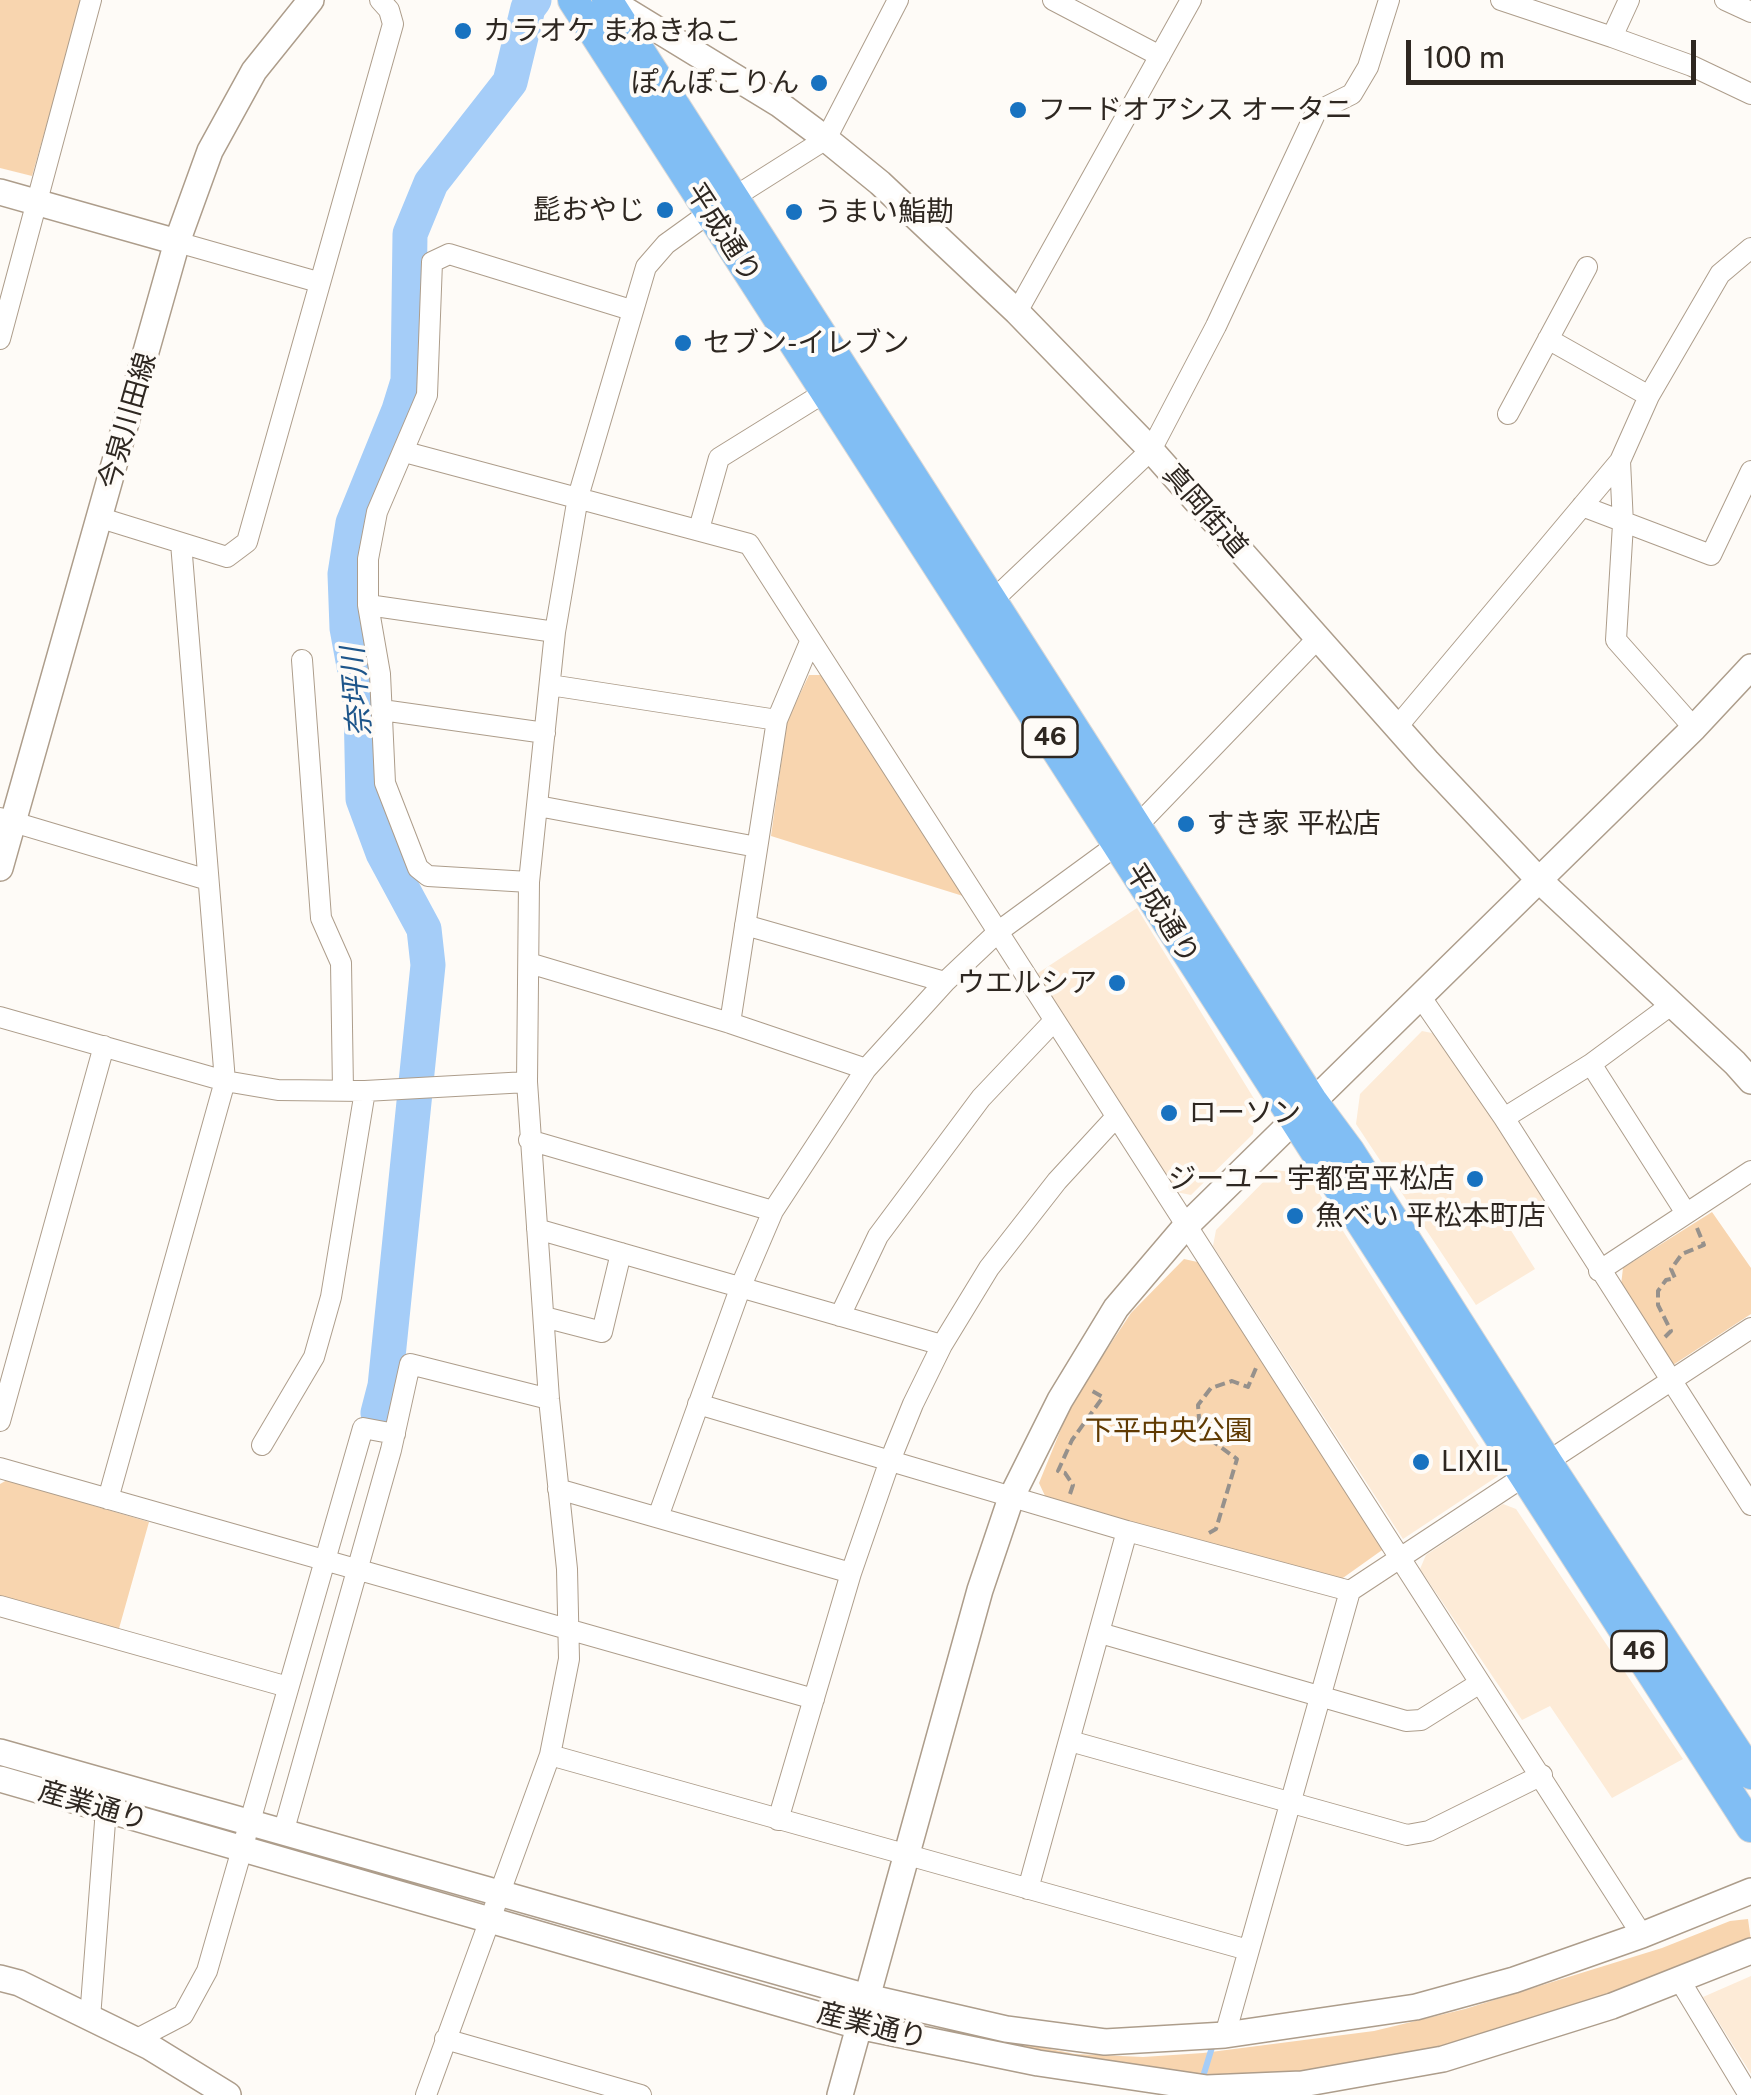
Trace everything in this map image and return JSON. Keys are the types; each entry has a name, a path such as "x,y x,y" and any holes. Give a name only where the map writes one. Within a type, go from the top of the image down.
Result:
{"main road":[{"name":"平成通り","path":"573,0 721,205 991,602 1127,835"},
{"name":"平成通り","path":"608,0 827,391 1127,835 1536,1468 1751,1827"},
{"name":"平成通り","path":"1536,1468 1751,1774"}],"street":[{"path":"0,339 91,0"},
{"name":"今泉川田線","path":"0,868 7,820 101,518 177,242 210,151 245,87 311,0"},
{"path":"101,518 227,557 247,542 393,24 380,0"},
{"name":"真岡街道","path":"608,0 779,104 880,183 1017,312 1152,450 1397,727 1540,880 1751,1081"},
{"path":"426,2095 550,1755 569,1659 570,1630 527,1082 529,882 555,632 578,497 646,267 666,244 721,205 826,140 898,0"},
{"path":"1053,0 1160,56"},
{"path":"1017,312 1192,0"},
{"path":"991,602 1152,450 1216,326 1316,112 1352,94 1368,67 1389,0"},
{"path":"1501,0 1692,66 1751,94"},
{"path":"1612,36 1629,0"},
{"path":"1725,0 1751,12"},
{"path":"0,192 318,282"},
{"path":"1397,727 1620,461 1649,396 1720,274 1750,251"},
{"path":"529,882 428,876 418,868 386,783 380,674 368,605 368,559 377,512 426,395 432,262 449,254 632,310"},
{"path":"1508,414 1587,267"},
{"path":"1548,339 1649,396"},
{"path":"699,529 719,458 827,391"},
{"path":"404,452 749,544 1642,1935"},
{"path":"1620,461 1623,524 1616,640 1694,728"},
{"path":"1582,506 1711,555 1751,471"},
{"path":"108,1499 226,1080 180,543"},
{"path":"368,605 555,632"},
{"path":"658,1517 773,1211 866,1069 944,982 999,931 1127,835 1318,638"},
{"path":"730,1024 777,720 810,642"},
{"path":"262,1446 314,1357 331,1297 354,1091 341,962 321,918 302,660"},
{"path":"840,2095 980,1590 1011,1498 1072,1380 1116,1308 1186,1227 1694,728 1751,667"},
{"path":"550,685 777,720"},
{"path":"382,710 545,733"},
{"path":"538,806 757,848"},
{"path":"7,820 208,880"},
{"path":"744,925 944,982"},
{"path":"529,963 866,1069"},
{"path":"1420,996 1504,1118 1751,1505"},
{"path":"1504,1118 1591,1064 1671,1006"},
{"path":"0,1017 226,1080 278,1090 354,1091 527,1082"},
{"path":"840,1316 878,1236 981,1098 1053,1022"},
{"path":"0,1420 104,1046"},
{"path":"1591,1064 1685,1212"},
{"path":"778,1820 851,1573 889,1462 942,1345 989,1268 1057,1181 1115,1118"},
{"path":"530,1140 773,1211"},
{"path":"1600,1271 1751,1171"},
{"path":"537,1229 942,1345"},
{"path":"544,1317 602,1332 621,1253"},
{"path":"1225,2035 1350,1590 1751,1328"},
{"path":"282,1832 395,1434 410,1364 549,1399"},
{"path":"698,1404 1128,1532 1350,1590"},
{"path":"142,2044 183,2015 207,1970 363,1428 395,1434"},
{"path":"0,1468 814,1699"},
{"path":"558,1489 851,1573"},
{"path":"1028,1889 1128,1532"},
{"path":"0,1606 288,1687"},
{"path":"1100,1634 1406,1720 1421,1720 1480,1682"},
{"path":"1070,1741 1406,1835 1429,1832 1542,1774"},
{"name":"産業通り","path":"0,1752 244,1835 497,1907 1006,2028 1105,2042 1225,2035 1416,2007 1514,1980 1751,1891"},
{"path":"550,1755 1248,1950"},
{"name":"産業通り","path":"0,1779 106,1810 244,1835 282,1832 858,2026 1038,2063 1206,2091 1302,2084 1442,2059 1612,2006 1751,1950"},
{"path":"90,2018 106,1810"},
{"path":"0,1978 142,2044 228,2095"},
{"path":"1679,1979 1741,2093"},
{"path":"446,2039 641,2095"}],"path":[{"path":"1650,1350 1672,1332 1658,1305 1658,1291 1666,1280 1675,1278 1671,1270 1682,1254 1704,1245 1702,1234 1685,1212"},
{"path":"1210,1533 1216,1529 1237,1459 1200,1432 1198,1406 1211,1388 1232,1382 1248,1387 1258,1364"},
{"path":"1070,1494 1073,1485 1058,1471 1072,1440 1102,1397 1072,1380"}],"shaded area":[{"path":"1137,908 1256,1102 1253,1134 1191,1195 1176,1192 1035,975"},
{"path":"1422,1031 1437,1034 1546,1198 1507,1224 1535,1269 1476,1305 1356,1124 1360,1094"},
{"path":"1275,1170 1307,1174 1498,1476 1403,1539 1213,1246 1216,1230"},
{"path":"1503,1504 1516,1509 1683,1759 1612,1798 1550,1706 1522,1720 1420,1569 1426,1555"},
{"path":"1751,1976 1751,2074 1703,1997"}],"green space":[{"path":"0,0 82,0 32,176 0,168"},
{"path":"809,675 821,675 963,896 771,836 787,721"},
{"path":"1712,1212 1751,1268 1751,1314 1673,1365 1621,1285 1623,1268"},
{"name":"下平中央公園","path":"1184,1259 1202,1263 1385,1548 1340,1580 1046,1498 1039,1483 1072,1402 1131,1313"},
{"path":"7,1480 149,1522 118,1632 0,1598 0,1484"},
{"path":"1748,1919 1751,1941 1527,2029 1301,2078 1194,2075 1089,2061 906,2020 1075,2054 1143,2057 1203,2053 1374,2031 1465,2009 1662,1948 1730,1921"}],"waterway":[{"name":"奈坪川","path":"378,1413 385,1386 428,965 424,929 383,853 363,799 361,704 347,628 345,574 353,523 408,381 410,234 431,183 510,82 528,8 534,0"},
{"path":"1202,2080 1213,2044"}],"place":[{"name":"カラオケ まねきねこ","path":"463,31"},
{"name":"ぽんぽこりん","path":"819,83"},
{"name":"フードオアシス オータニ","path":"1018,110"},
{"name":"髭おやじ","path":"665,210"},
{"name":"うまい鮨勘","path":"794,212"},
{"name":"セブン-イレブン","path":"683,343"},
{"name":"すき家 平松店","path":"1186,824"},
{"name":"ウエルシア","path":"1117,983"},
{"name":"ローソン","path":"1169,1113"},
{"name":"ジーユー 宇都宮平松店","path":"1475,1179"},
{"name":"魚べい 平松本町店","path":"1295,1216"},
{"name":"LIXIL","path":"1421,1462"}]}
